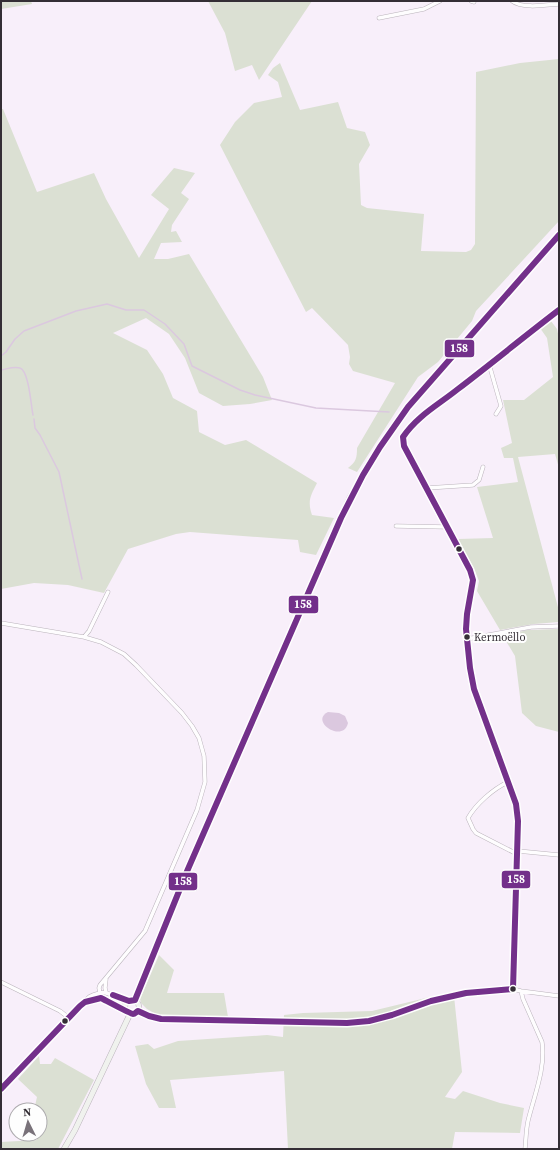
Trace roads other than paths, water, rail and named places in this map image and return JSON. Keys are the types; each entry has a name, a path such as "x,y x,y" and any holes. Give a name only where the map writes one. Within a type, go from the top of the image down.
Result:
{"main road":[{"path":"135,1000 188,869 350,497 392,428 408,407 559,235"},
{"path":"130,1014 125,1010 125,1004 129,1001 135,1000"},
{"path":"130,1014 134,1014 138,1011 139,1004 135,1000"},
{"path":"64,1149 75,1130 130,1014"}],"street":[{"path":"379,18 424,9 440,1"},
{"path":"512,1 525,6 559,4"},
{"path":"513,989 518,821 516,804 474,689 466,629 473,580 470,570 404,446 403,437 410,426 420,417 443,401 559,310"},
{"path":"489,364 501,406 496,414"},
{"path":"427,488 473,485 479,480 483,467"},
{"path":"396,526 447,527"},
{"path":"84,637 89,631 108,592"},
{"path":"1,623 84,637 101,642 124,654 182,713 199,738 204,756 206,769 205,782 197,810 145,931 100,985 101,998"},
{"path":"467,639 531,627 559,626"},
{"path":"508,782 501,785 483,800 472,812 468,818 472,829 476,833 518,853 559,855"},
{"path":"106,977 106,992"},
{"path":"1,982 60,1011 68,1018"},
{"path":"138,1011 161,1019 347,1023 369,1022 431,1001 466,993 513,989 559,996"},
{"path":"522,991 523,999 542,1042 543,1049 543,1061 528,1123 525,1149"},
{"path":"1,1089 89,997 100,992 106,992 129,1001"},
{"path":"85,1002 101,998 125,1010"}],"waterway":[{"path":"1,356 6,352 15,339 24,331 76,311 107,304 126,310 144,310 165,324 184,344 192,366 240,390 255,395 316,408 389,412"},
{"path":"1,370 15,367 20,368 26,375 33,415"},
{"path":"34,419 35,428 59,472 82,579"}],"place":[{"name":"Kermoëllo","path":"467,637"}]}
